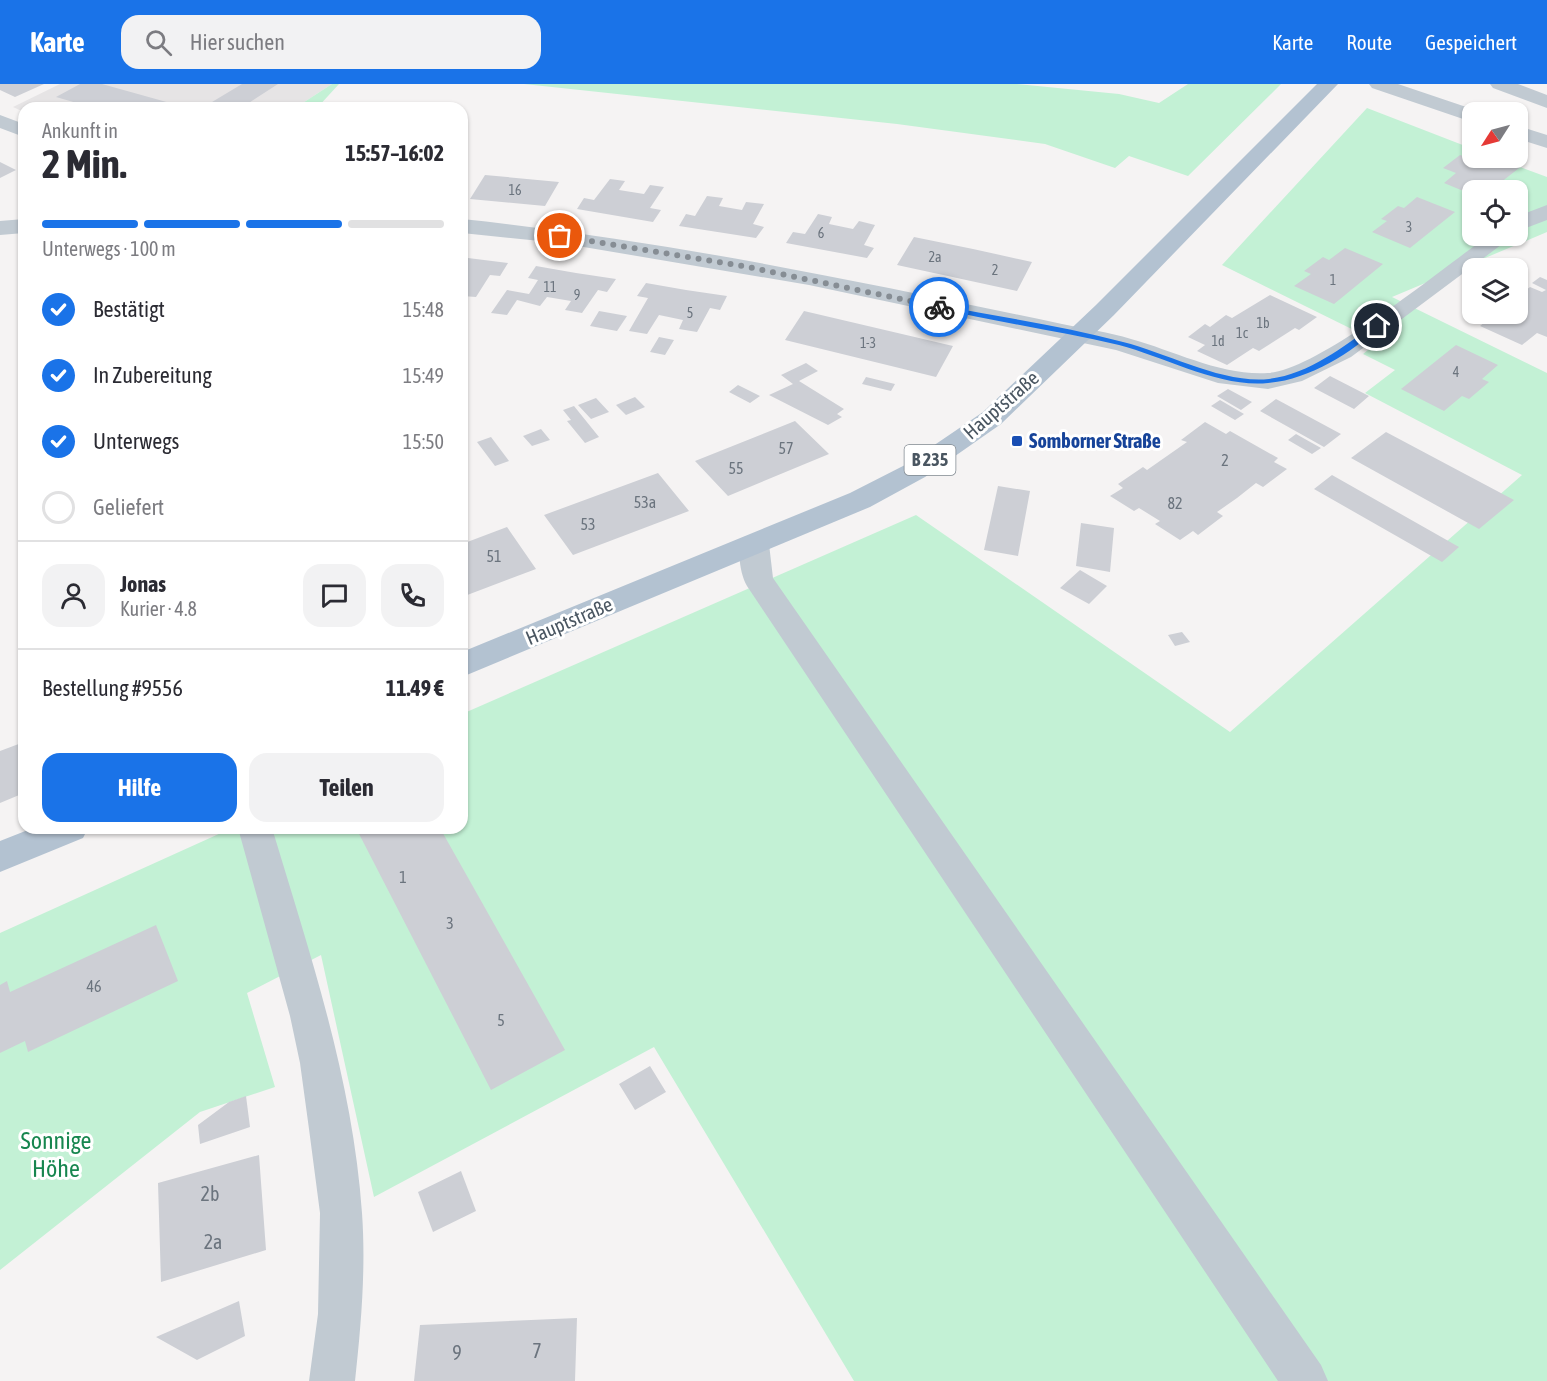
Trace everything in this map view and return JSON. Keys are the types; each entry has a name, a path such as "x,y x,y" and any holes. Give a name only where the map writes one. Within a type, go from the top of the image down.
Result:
{"main road":[{"name":"Hauptstraße","path":"468,663 860,500 915,471 992,418 1328,84"},
{"path":"0,857 56,834"}],"street":[{"path":"1379,84 1462,112"},
{"path":"1500,84 1547,102"},
{"path":"0,121 18,128"},
{"path":"1528,135 1547,142"},
{"path":"1528,220 1547,212"},
{"path":"0,228 18,226"},
{"path":"468,227 560,236 699,258 1079,334 1122,344 1218,375 1268,381 1315,366 1342,352 1488,246"},
{"path":"753,544 758,579 1305,1381"},
{"path":"257,834 309,1016 328,1118 341,1213 340,1314 332,1381"}],"shaded area":[{"path":"60,84 332,84 304,102 23,102"}],"green space":[{"path":"332,84 339,84 322,102 304,102"},
{"path":"524,84 1017,84 1119,94 1159,103 1188,84 1281,84 1188,176 1129,156 1115,168 1045,144 897,124"},
{"name":"Sonnige Höhe","path":"1367,108 1462,145 1462,168 1523,168 1547,177 1547,232 1528,240 1528,180 1462,180 1462,246 1514,246 1485,258 1462,258 1462,268 1392,297 1547,373 1547,1381 854,1381 654,1047 374,1197 321,955 247,993 275,1087 200,1112 0,1270 0,933 219,834 468,834 468,711 916,515 1230,732 1522,475 1365,393 1395,370 1363,354 1378,342 1222,265"}],"building":[{"path":"0,84 44,84 15,97 0,90"},
{"path":"80,84 102,84 166,102 73,102 56,97"},
{"path":"242,84 278,84 250,102 212,102"},
{"path":"1460,155 1462,156 1462,168 1519,168 1504,180 1462,180 1462,190 1444,183 1456,173 1443,168"},
{"path":"0,162 16,170 0,178"},
{"path":"485,175 559,182 545,206 470,199"},
{"path":"610,179 625,181 619,190 644,194 650,185 664,187 650,208 661,210 653,222 577,209 584,198 594,200"},
{"path":"707,196 723,198 719,206 742,210 746,202 764,204 753,224 764,227 756,238 679,226 686,214 695,216"},
{"path":"1417,197 1455,212 1410,248 1372,232 1387,221 1381,219 1398,206 1404,208"},
{"path":"818,214 832,217 829,224 853,229 859,221 875,225 864,245 874,248 867,258 786,243 793,232 805,234"},
{"path":"914,237 1032,262 1017,291 897,265"},
{"path":"1345,248 1383,264 1334,304 1294,286 1311,274 1304,271 1323,257 1329,260"},
{"path":"468,258 508,263 500,276 490,275 476,297 468,296"},
{"path":"536,266 616,279 607,292 598,290 582,313 565,310 571,301 547,297 540,306 517,300 507,315 491,313 507,290 529,294 538,280 528,278"},
{"path":"1540,277 1547,280 1547,337 1537,333 1522,345 1480,326 1482,324 1528,324 1528,288 1530,287 1542,292 1546,290 1532,283"},
{"path":"646,283 727,296 720,310 710,308 697,332 679,329 683,320 659,315 647,334 629,331 648,298 637,296"},
{"path":"1270,295 1317,317 1299,330 1295,328 1259,351 1253,348 1227,365 1197,351 1205,345 1188,337 1205,324 1210,327 1226,315 1232,318"},
{"path":"599,311 627,316 617,331 590,326"},
{"path":"804,311 953,346 936,377 785,340"},
{"path":"659,337 674,340 665,355 650,352"},
{"path":"1456,345 1498,365 1482,379 1489,382 1469,399 1462,396 1444,411 1401,389"},
{"path":"806,363 818,371 799,381 844,409 837,414 842,417 828,425 769,395 793,384 781,375"},
{"path":"1330,376 1369,396 1354,409 1314,388"},
{"path":"866,377 895,384 891,391 862,384"},
{"path":"738,385 760,396 750,403 729,392"},
{"path":"1228,389 1252,402 1241,410 1217,396"},
{"path":"635,397 645,407 626,415 616,405"},
{"path":"596,398 609,412 591,419 578,405"},
{"path":"1276,399 1341,434 1324,447 1260,411"},
{"path":"1220,400 1244,414 1235,420 1211,406"},
{"path":"574,406 599,437 585,443 567,421 571,420 563,410"},
{"path":"795,421 829,454 728,496 695,461"},
{"path":"1205,422 1226,434 1230,431 1278,458 1274,462 1287,469 1263,487 1256,483 1217,512 1223,516 1198,535 1193,531 1180,540 1155,524 1160,521 1139,508 1134,511 1110,496 1123,488 1118,484 1143,467 1147,470 1187,442 1181,440"},
{"path":"541,429 550,440 532,446 523,436"},
{"path":"1386,432 1514,500 1479,529 1351,458"},
{"path":"1296,434 1321,448 1312,454 1288,440"},
{"path":"491,437 509,461 495,466 477,442"},
{"path":"658,473 689,511 573,555 544,515"},
{"path":"1332,475 1459,547 1442,562 1314,489"},
{"path":"998,486 1030,491 1018,556 984,550"},
{"path":"1081,523 1114,528 1110,572 1076,566"},
{"path":"507,527 536,569 468,595 468,542"},
{"path":"1080,570 1107,586 1089,604 1060,588"},
{"path":"1182,632 1190,642 1175,646 1168,635"},
{"path":"18,744 18,796 0,803 0,751"},
{"path":"359,834 443,834 565,1050 491,1090"},
{"path":"156,925 178,981 28,1052 25,1041 0,1053 0,985 7,981 10,992"},
{"path":"650,1066 666,1092 635,1110 619,1084"},
{"path":"246,1096 250,1127 200,1144 198,1125 229,1102"},
{"path":"259,1155 266,1250 161,1282 158,1183"},
{"path":"461,1171 476,1211 433,1232 418,1192"},
{"path":"239,1301 245,1336 197,1360 156,1337"},
{"path":"577,1318 575,1381 414,1381 420,1325"}],"way so far":[{"path":"560,236 809,278 939,307"}],"place":[{"name":"Somborner Straße","path":"1017,441"}],"route":[{"path":"939,307 1122,344 1218,375 1256,381 1268,381 1293,375 1315,366 1342,352 1377,326"}]}
